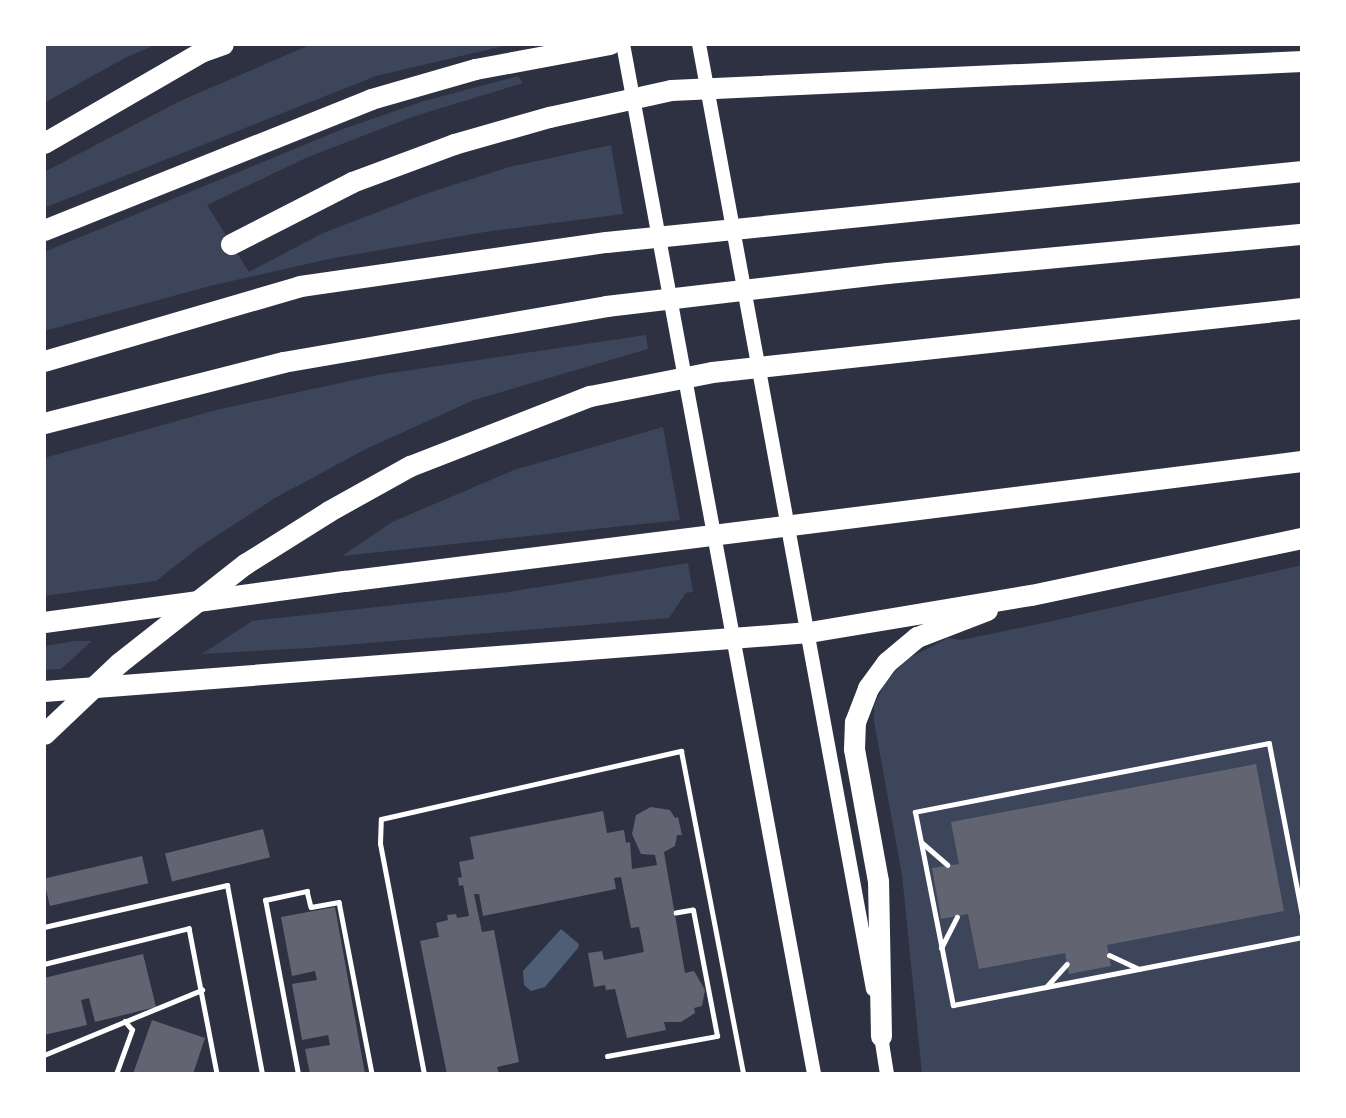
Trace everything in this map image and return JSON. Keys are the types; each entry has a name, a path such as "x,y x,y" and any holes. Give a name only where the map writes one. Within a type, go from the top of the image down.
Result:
{"highway":[{"path":"44,143 203,51 223,44"},
{"path":"44,230 371,99 475,69 610,44"},
{"path":"231,244 352,182 454,144 549,117 671,90 1302,61"},
{"path":"44,361 300,286 606,242 1302,171"},
{"path":"44,423 283,362 606,306 887,273 1302,234"},
{"path":"44,734 119,663 213,589 245,564 329,510 410,466 590,396 712,372 1302,308"},
{"path":"44,622 345,581 1302,461"},
{"path":"44,691 808,632 1031,595 1302,538"},
{"path":"881,1035 878,881 854,749 855,722 867,688 887,662 917,637 1031,595"}],"main road":[{"path":"623,44 814,1074"},
{"path":"699,44 799,579 887,1074"}],"lane":[{"path":"1302,915 1269,743 915,812 953,1005 1302,937"},
{"path":"424,1074 380,843 382,820 681,751 743,1074"},
{"path":"921,841 947,865"},
{"path":"44,927 227,885 262,1074"},
{"path":"942,948 957,916"},
{"path":"1109,955 1139,969"},
{"path":"1046,986 1067,964"}],"path":[{"path":"298,1074 265,900 307,891 311,907 339,902 372,1074"},
{"path":"607,1056 717,1036 693,910 676,913"},
{"path":"44,964 189,928 218,1074"},
{"path":"44,1055 201,990"},
{"path":"116,1074 132,1030 125,1023"}],"shaded area":[{"path":"44,44 157,44 127,57 44,103"},
{"path":"312,44 512,44 376,76 44,208 44,172 180,101"},
{"path":"518,76 523,83 412,117 308,157 207,205 249,272 323,233 425,194 509,167 611,145 623,214 485,232 334,258 210,286 44,331 44,252 343,129 424,101"},
{"path":"646,335 648,349 474,400 366,449 275,498 198,548 156,581 44,596 44,458 220,409 377,375"},
{"path":"663,427 680,520 342,556 392,522 514,470"},
{"path":"688,563 693,592 686,593 669,618 309,648 202,654 252,621 502,593"},
{"path":"1302,565 1302,1074 922,1074 902,875 874,721 874,706 885,683 905,660 948,638 961,640 1039,624"},
{"path":"92,641 61,669 44,670 44,646"},
{"path":"561,929 579,944 578,948 545,987 531,991 524,985 523,971"}],"building":[{"path":"1256,764 1284,911 1107,945 1111,966 1069,974 1065,953 979,969 968,914 941,919 932,868 959,864 951,822"},
{"path":"651,807 670,810 675,818 678,817 682,835 677,835 675,846 664,852 685,973 694,971 705,990 702,1006 694,1008 695,1013 681,1022 664,1022 666,1030 627,1038 615,989 606,990 605,985 594,987 588,953 602,951 604,960 644,952 639,927 631,928 621,877 614,878 616,889 483,916 479,894 474,894 482,932 494,930 519,1062 497,1067 499,1074 447,1074 420,941 439,937 436,923 448,920 447,915 456,914 457,918 469,916 463,885 459,886 458,878 462,877 459,862 474,859 470,837 603,811 607,833 624,830 626,843 630,842 632,869 657,865 655,855 641,854 632,834 636,815"},
{"path":"263,829 270,857 172,882 165,853"},
{"path":"142,856 148,883 50,906 44,879"},
{"path":"335,907 365,1074 310,1074 305,1049 330,1045 328,1035 302,1040 292,984 317,980 315,971 292,976 281,917"},
{"path":"143,954 156,1007 95,1022 89,998 81,1000 87,1025 44,1035 44,978"},
{"path":"152,1020 205,1038 193,1074 133,1074"}]}
